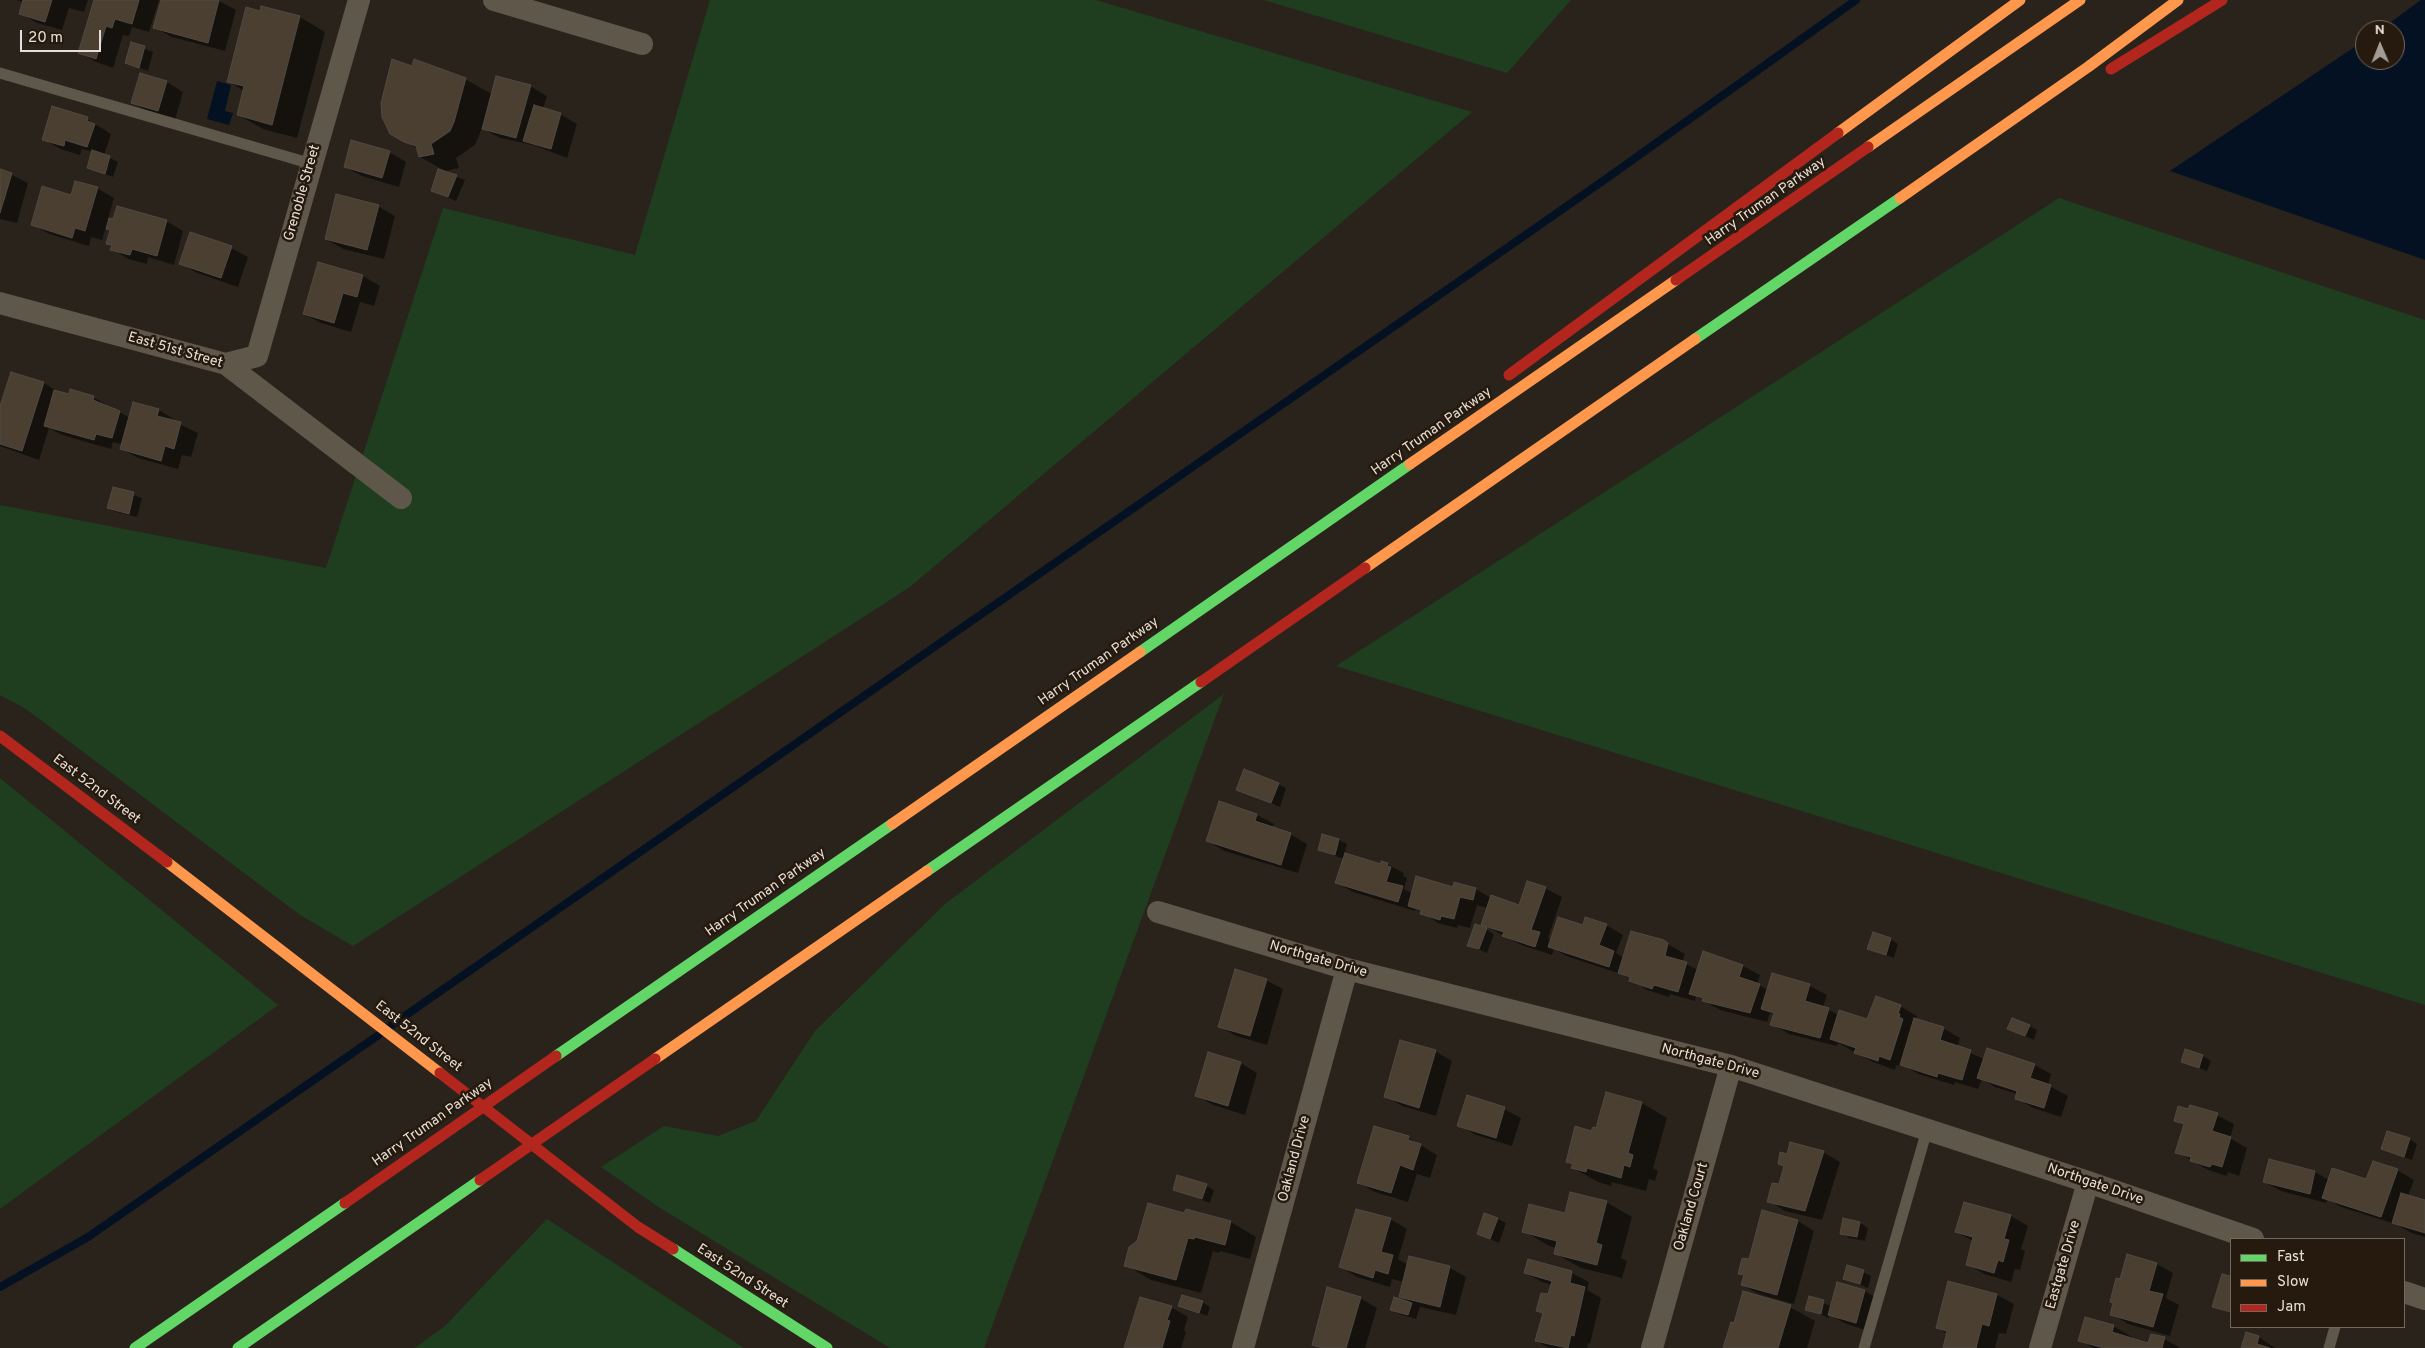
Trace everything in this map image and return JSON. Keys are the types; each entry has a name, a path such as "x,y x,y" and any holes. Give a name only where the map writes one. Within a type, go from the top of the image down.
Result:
{"main road":[{"path":"1501,381 2020,0"},
{"name":"Harry Truman Parkway","path":"135,1348 2080,0"},
{"path":"238,1348 1917,186 2088,67 2178,0"},
{"path":"2103,74 2204,13 2222,0"},
{"path":"1917,186 2069,94"},
{"path":"1029,729 1381,470"},
{"name":"East 52nd Street","path":"0,736 264,936 638,1227 826,1348"}],"street":[{"name":"Grenoble Street","path":"226,364 257,356 358,0"},
{"path":"494,0 642,44"},
{"name":"East 51st Street","path":"0,303 226,364 400,498"},
{"name":"Northgate Drive","path":"1158,912 1347,969 1731,1066 2088,1182 2250,1238"},
{"name":"Oakland Drive","path":"1243,1348 1347,969"},
{"name":"Oakland Court","path":"1652,1348 1731,1066"},
{"name":"Eastgate Drive","path":"2040,1348 2088,1182"},
{"path":"2405,1292 2425,1299"}],"lane":[{"path":"0,73 312,164"},
{"path":"1864,1348 1927,1130"},
{"path":"2329,1348 2335,1328"}],"green space":[{"path":"710,0 1096,0 1472,112 910,587 353,946 300,915 26,709 0,695 0,505 326,568 443,208 635,255"},
{"path":"1264,0 1571,0 1507,73"},
{"path":"2059,198 2425,320 2425,1005 1336,666"},
{"path":"1224,694 984,1348 890,1348 660,1208 601,1167 664,1126 718,1136 756,1121 815,1031 945,904"},
{"path":"0,778 278,1005 0,1209"},
{"path":"547,1219 744,1348 415,1348 445,1326"}],"water":[{"path":"2421,0 2425,0 2425,260 2170,171 2355,47 2355,70 2405,70 2405,20 2394,20"},
{"path":"217,81 231,85 225,111 233,113 229,125 207,119"}],"building":[{"path":"23,0 52,0 45,22 19,14"},
{"path":"94,0 139,0 132,24 115,19 112,28 106,26 96,59 78,53"},
{"path":"161,0 219,0 208,43 153,28"},
{"path":"261,6 300,16 272,125 237,115 244,86 227,82 246,7 260,11"},
{"path":"131,42 145,46 139,68 125,63"},
{"path":"392,59 412,66 414,59 466,78 450,131 431,144 434,154 419,157 416,146 390,134 382,117 381,103"},
{"path":"140,73 167,81 158,111 131,103"},
{"path":"496,76 531,85 516,138 482,129"},
{"path":"534,105 561,113 551,149 523,141"},
{"path":"52,106 88,117 87,121 95,124 87,147 65,140 64,146 42,140"},
{"path":"351,140 390,151 382,178 344,167"},
{"path":"92,150 110,156 105,174 87,168"},
{"path":"0,169 12,173 0,213"},
{"path":"438,169 457,175 448,197 431,191"},
{"path":"75,181 98,187 85,231 75,228 72,238 31,225 42,186 71,195"},
{"path":"336,194 379,205 367,250 325,239"},
{"path":"117,206 167,220 157,256 132,249 130,255 110,250 112,245 106,244 110,230 106,229 109,218 113,219"},
{"path":"190,232 232,246 221,278 179,264"},
{"path":"318,262 363,275 357,297 343,293 334,323 303,314"},
{"path":"11,372 44,382 22,451 0,444 0,406"},
{"path":"70,389 94,396 93,400 120,411 112,438 96,434 94,440 44,426 54,390 69,394"},
{"path":"133,402 159,409 157,416 181,422 174,449 165,446 161,461 120,449"},
{"path":"113,487 134,492 129,514 107,508"},
{"path":"1244,769 1279,783 1271,803 1236,790"},
{"path":"1219,801 1257,814 1255,821 1291,833 1281,865 1206,841"},
{"path":"1322,834 1339,839 1335,855 1318,850"},
{"path":"1345,853 1381,864 1381,861 1388,863 1387,866 1391,867 1386,882 1403,886 1398,902 1335,883"},
{"path":"1416,876 1453,887 1454,882 1476,888 1473,900 1460,897 1454,919 1441,916 1440,920 1420,914 1421,910 1408,906"},
{"path":"1527,881 1546,887 1531,930 1540,932 1535,947 1502,936 1504,932 1481,925 1491,895 1519,905"},
{"path":"1558,917 1583,925 1585,917 1607,924 1599,945 1614,951 1609,967 1548,947"},
{"path":"1475,924 1487,928 1479,949 1467,946"},
{"path":"1631,931 1664,940 1668,943 1665,956 1687,962 1678,992 1654,985 1652,989 1629,981 1630,977 1618,973"},
{"path":"1873,932 1891,938 1886,955 1867,949"},
{"path":"1703,951 1743,965 1739,977 1760,984 1750,1013 1702,1001 1703,998 1689,994"},
{"path":"1235,969 1267,979 1250,1036 1218,1027"},
{"path":"1772,973 1810,984 1805,1001 1829,1008 1820,1038 1770,1025 1774,1013 1761,1009"},
{"path":"1876,996 1901,1005 1898,1014 1903,1019 1890,1060 1879,1056 1878,1061 1854,1053 1856,1048 1830,1039 1839,1010 1867,1019"},
{"path":"1914,1018 1944,1027 1940,1040 1971,1050 1962,1080 1938,1073 1937,1077 1900,1065"},
{"path":"2012,1018 2030,1025 2025,1036 2007,1029"},
{"path":"1400,1040 1436,1050 1419,1108 1384,1097"},
{"path":"1987,1048 2035,1064 2030,1078 2051,1085 2044,1108 2015,1099 2017,1091 1977,1078"},
{"path":"2185,1049 2203,1055 2199,1068 2181,1062"},
{"path":"1208,1052 1241,1062 1228,1106 1195,1096"},
{"path":"1606,1092 1642,1102 1628,1153 1633,1155 1630,1167 1624,1165 1621,1178 1587,1168 1586,1172 1571,1168 1573,1164 1566,1162 1575,1126 1591,1131 1593,1127 1596,1128"},
{"path":"1467,1095 1505,1107 1496,1138 1457,1126"},
{"path":"2190,1105 2218,1113 2212,1131 2231,1137 2222,1167 2212,1164 2210,1167 2190,1161 2191,1157 2175,1153 2184,1124 2174,1121 2178,1106 2188,1109"},
{"path":"1374,1126 1409,1136 1408,1140 1421,1144 1413,1170 1400,1165 1391,1193 1357,1183"},
{"path":"2387,1131 2410,1138 2404,1157 2381,1149"},
{"path":"1790,1142 1824,1151 1805,1211 1767,1202 1772,1183 1779,1184 1784,1166 1778,1164 1780,1152 1787,1154"},
{"path":"2269,1159 2315,1171 2310,1194 2263,1182"},
{"path":"2373,1161 2398,1169 2381,1217 2322,1198 2332,1168 2366,1179"},
{"path":"1177,1175 1207,1184 1202,1199 1173,1190"},
{"path":"1570,1192 1607,1201 1596,1243 1602,1245 1597,1265 1554,1254 1557,1241 1522,1232 1529,1204 1565,1213"},
{"path":"2401,1193 2425,1200 2425,1233 2392,1223"},
{"path":"1964,1202 2011,1215 2004,1239 2009,1240 2003,1262 1998,1260 1994,1273 1966,1265 1973,1237 1955,1232"},
{"path":"1148,1203 1184,1213 1186,1209 1231,1221 1225,1245 1195,1237 1194,1239 1188,1238 1176,1280 1124,1266 1129,1247 1137,1241"},
{"path":"1356,1209 1391,1218 1381,1252 1393,1255 1388,1274 1375,1270 1373,1278 1339,1267"},
{"path":"1762,1210 1798,1220 1777,1295 1741,1285 1744,1275 1738,1274 1742,1258 1749,1259"},
{"path":"1484,1213 1498,1218 1490,1239 1477,1234"},
{"path":"1843,1218 1860,1222 1857,1237 1840,1234"},
{"path":"2127,1254 2157,1263 2149,1291 2163,1294 2153,1327 2110,1315 2113,1303 2110,1302 2116,1278 2120,1279"},
{"path":"1409,1256 1450,1266 1440,1307 1399,1297"},
{"path":"1528,1259 1572,1271 1570,1283 1585,1287 1574,1336 1571,1335 1568,1348 1535,1341 1543,1313 1536,1311 1541,1293 1548,1294 1552,1281 1524,1273"},
{"path":"1847,1265 1864,1270 1860,1284 1843,1279"},
{"path":"2222,1274 2230,1276 2230,1312 2212,1307"},
{"path":"1948,1281 1997,1294 1989,1326 1982,1324 1976,1348 1943,1348 1947,1331 1936,1328"},
{"path":"1837,1282 1865,1290 1856,1323 1828,1315"},
{"path":"1327,1287 1361,1297 1346,1348 1322,1348 1312,1345"},
{"path":"1743,1291 1791,1305 1778,1348 1723,1348 1731,1322 1734,1323"},
{"path":"1182,1295 1203,1301 1199,1313 1178,1306"},
{"path":"1809,1296 1824,1300 1821,1314 1805,1310"},
{"path":"1140,1297 1172,1306 1167,1320 1170,1321 1162,1348 1124,1348"},
{"path":"1394,1297 1412,1303 1408,1315 1390,1310"},
{"path":"2085,1317 2114,1325 2112,1332 2148,1343 2151,1334 2165,1337 2162,1348 2104,1348 2078,1341"},
{"path":"2246,1332 2259,1336 2257,1344 2270,1348 2241,1348"}],"waterway":[{"path":"389,1027 1610,176 1856,0"},
{"path":"0,1287 88,1237 380,1034"}],"traffic: fast":[{"path":"1695,339 1900,198"},
{"path":"1140,652 1410,464"},
{"path":"927,871 1201,682"},
{"path":"556,1056 892,824"},
{"path":"238,1348 480,1180"},
{"path":"135,1348 345,1203"},
{"path":"673,1249 827,1348"}],"traffic: slow":[{"path":"1838,133 2020,0"},
{"path":"1868,147 2080,0"},
{"path":"1900,198 2088,67 2178,0"},
{"path":"1410,464 1676,280"},
{"path":"1365,568 1695,339"},
{"path":"892,824 1140,652"},
{"path":"167,862 440,1073"},
{"path":"655,1059 927,871"}],"traffic: jam":[{"path":"2111,69 2222,0"},
{"path":"1509,375 1838,133"},
{"path":"1676,280 1868,147"},
{"path":"1201,682 1365,568"},
{"path":"0,736 167,862"},
{"path":"345,1203 556,1056"},
{"path":"480,1180 655,1059"},
{"path":"440,1073 638,1227 673,1249"}]}
